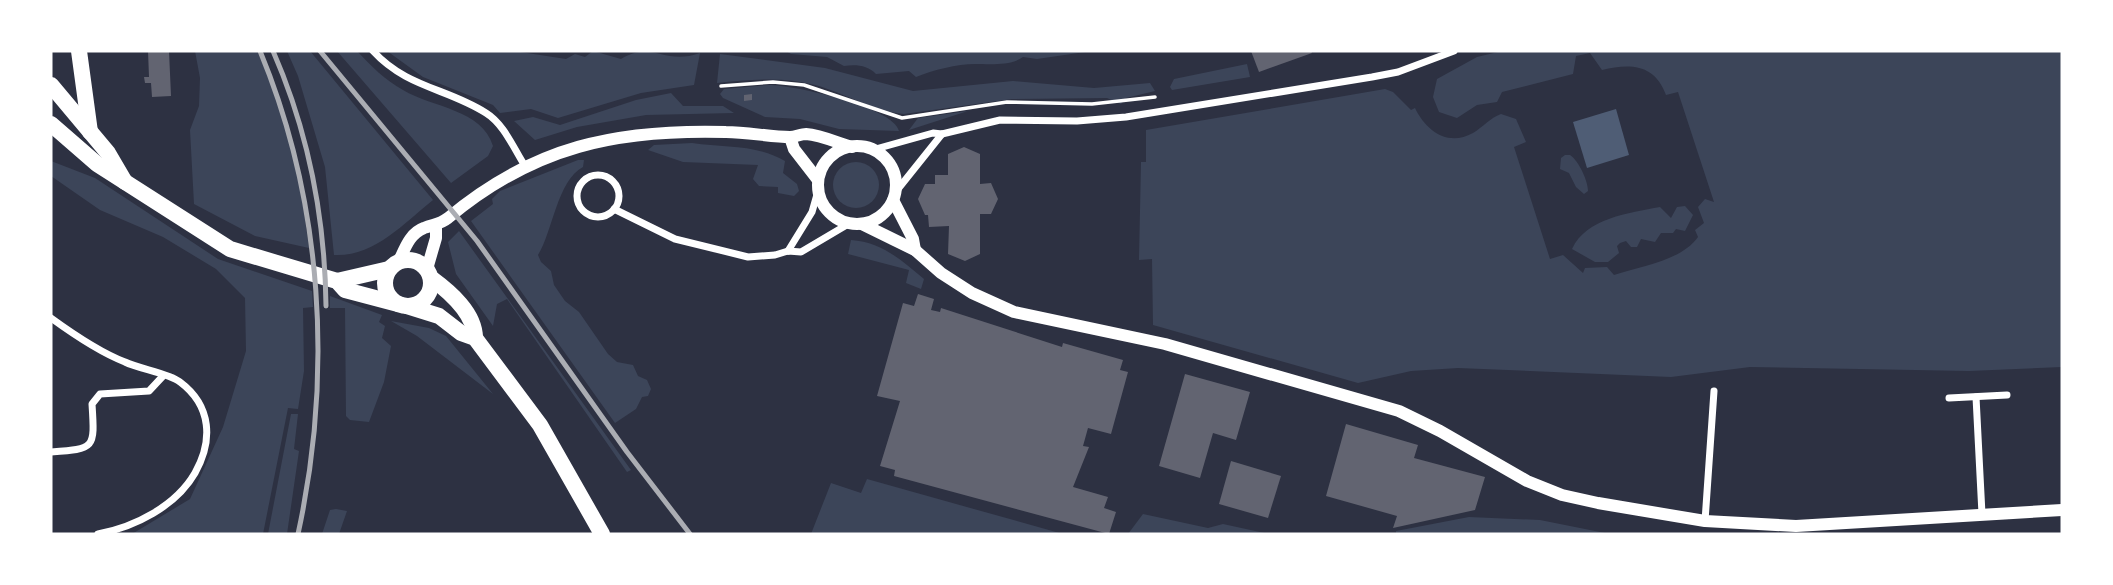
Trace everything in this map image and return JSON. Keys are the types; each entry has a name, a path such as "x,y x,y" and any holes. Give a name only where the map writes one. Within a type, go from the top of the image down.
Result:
{"main road":[{"path":"79,51 90,132"},
{"path":"51,85 118,166 125,181"},
{"path":"51,124 73,144 125,181 230,249 337,281 345,290 439,316 461,333 475,338 540,425 602,534"},
{"path":"51,139 73,144"},
{"path":"337,281 415,261 450,292 475,326 475,338"},
{"path":"394,265 385,289 403,305"},
{"path":"403,305 426,298 429,274"}],"street":[{"path":"373,51 411,82 487,113 499,126 525,166"},
{"path":"394,265 408,241 424,228 436,227 480,191 525,166 589,142 643,133 754,132 790,137 805,134 873,150 933,133 942,134 1000,120 1104,120 1385,75 1454,51"},
{"path":"614,209 658,233 733,255 761,257 788,251 801,252 856,224 874,220 942,134"},
{"path":"790,137 794,149 818,186 829,212 915,250 959,285 1014,312 1153,341 1399,411 1440,431 1518,477 1562,495 1705,521 1796,526 2062,510"},
{"path":"788,251 812,212 821,168 828,158 852,147"},
{"path":"873,150 888,162 893,172 897,182 893,197 913,239 915,250"},
{"path":"595,176 607,177 618,191 614,209 602,217 588,214 579,204 580,186 595,176"},
{"path":"429,274 436,227"},
{"path":"51,318 123,362 179,380 203,410 209,432 205,456 188,485 166,504 121,530 98,534"},
{"path":"51,452 83,450 90,446 94,437 92,404 100,394 149,391 163,376"},
{"path":"1705,521 1714,391"},
{"path":"1949,398 2007,395"},
{"path":"1976,397 1982,514"}],"path":[{"path":"721,86 773,82 804,85 902,118 1007,102 1093,104 1155,97"}],"shaded area":[{"path":"195,51 257,51 282,104 298,170 309,248 255,236 194,204 190,130 199,106 200,78"},
{"path":"287,51 310,51 433,200 387,237 362,251 334,255 325,167 298,76"},
{"path":"337,51 357,51 396,86 479,124 493,146 488,156 451,183"},
{"path":"387,51 514,51 566,59 575,54 585,57 593,51 621,59 642,52 677,57 700,53 694,85 641,93 558,118 531,109 500,113 493,105 423,77"},
{"path":"786,51 1092,51 1037,59 1023,57 1000,64 961,65 916,77 909,71 876,74 865,67 844,66 827,57 791,54"},
{"path":"1502,51 2062,51 2062,367 1969,371 1750,367 1671,377 1458,368 1411,371 1358,383 1153,325 1152,259 1139,260 1141,162 1146,162 1146,130 1385,89 1393,92 1411,110 1415,108 1432,130 1447,137 1464,137 1501,114 1516,119 1526,142 1514,147 1550,259 1563,255 1583,273 1585,268 1607,267 1614,275 1660,262 1691,245 1698,237 1695,230 1704,223 1698,207 1705,199 1714,202 1678,92 1666,95 1655,77 1640,68 1602,70 1590,53 1576,56 1573,74 1502,92 1497,102 1477,105 1457,118 1439,112 1433,97 1437,79 1477,57"},
{"path":"720,54 825,68 913,91 1013,81 1094,88 1150,83 1155,91 1126,98 1121,104 1107,98 1012,99 904,114 881,109 803,82 766,80 717,83"},
{"path":"1247,64 1250,77 1172,90 1170,87 1174,79"},
{"path":"769,85 819,93 862,106 893,122 899,131 839,129 800,119 765,117 723,98 720,94 724,89"},
{"path":"671,93 683,106 723,106 734,113 646,115 577,127 535,140 514,121 533,117 560,125 636,100"},
{"path":"1616,109 1629,155 1587,168 1573,122"},
{"path":"968,111 909,130 918,118"},
{"path":"692,143 752,149 774,156 785,161 783,173 797,184 799,191 794,196 778,193 778,187 759,186 753,179 758,165 683,162 648,150 654,145"},
{"path":"1570,155 1577,162 1582,172 1588,191 1584,194 1576,187 1569,173 1560,169 1561,158"},
{"path":"584,160 583,167 567,183 538,255 551,271 554,285 565,301 579,312 608,354 617,362 633,365 638,376 647,380 651,389 648,396 642,397 636,409 615,423 471,221 493,204 492,199 500,191"},
{"path":"51,161 95,178 218,259 312,291 313,307 303,308 304,371 298,409 288,408 263,534 132,534 190,499 223,427 246,351 245,298 216,269 163,237 100,210 51,176"},
{"path":"856,162 872,169 879,185 872,201 856,208 840,201 833,185 840,169"},
{"path":"1685,206 1693,215 1685,231 1676,229 1673,233 1661,233 1655,242 1641,239 1637,247 1631,247 1626,241 1620,243 1617,246 1619,253 1608,262 1595,262 1572,249 1587,230 1610,219 1660,207 1671,218 1677,207"},
{"path":"459,231 631,470 627,472 507,299 497,304 493,326 456,274 448,242"},
{"path":"851,240 872,244 899,259 924,279 921,289 906,283 909,270 848,254"},
{"path":"330,296 382,315 379,322 385,326 382,338 391,346 384,382 369,422 350,420 346,416 345,308 330,308"},
{"path":"391,321 429,328 446,336 493,394 417,336"},
{"path":"291,414 298,414 294,449 299,451 287,534 268,534"},
{"path":"867,479 1063,534 811,534 831,483 861,493"},
{"path":"330,510 347,511 339,534 322,534"},
{"path":"1143,514 1208,528 1223,524 1269,534 1128,534"},
{"path":"1469,517 1540,520 1610,534 1396,534 1396,531"}],"building":[{"path":"148,51 169,51 171,96 152,97 151,83 145,83 144,77 149,77"},
{"path":"1251,51 1311,51 1312,53 1259,72"},
{"path":"752,94 752,100 744,101 744,95"},
{"path":"964,147 980,154 980,184 991,183 998,199 991,214 980,214 980,254 965,261 948,254 949,226 929,227 928,215 925,215 918,199 925,184 935,184 935,175 948,175 948,154"},
{"path":"918,294 934,299 931,310 940,312 941,308 1062,347 1063,343 1123,360 1120,370 1128,372 1111,434 1088,428 1083,446 1089,447 1073,487 1108,497 1104,508 1116,512 1109,534 894,476 895,470 880,466 900,401 877,396 903,303 914,306"},
{"path":"1185,374 1250,392 1236,440 1213,433 1200,478 1159,466"},
{"path":"1346,424 1418,445 1414,458 1485,477 1475,510 1393,528 1397,516 1326,496"},
{"path":"1231,461 1281,476 1268,518 1219,504"}],"railway":[{"path":"260,51 281,109 297,168 309,228 316,290 316,412 309,474 298,534"},
{"path":"273,51 296,112 312,176 322,241 326,306"},
{"path":"320,51 477,241 627,452 690,534"}]}
